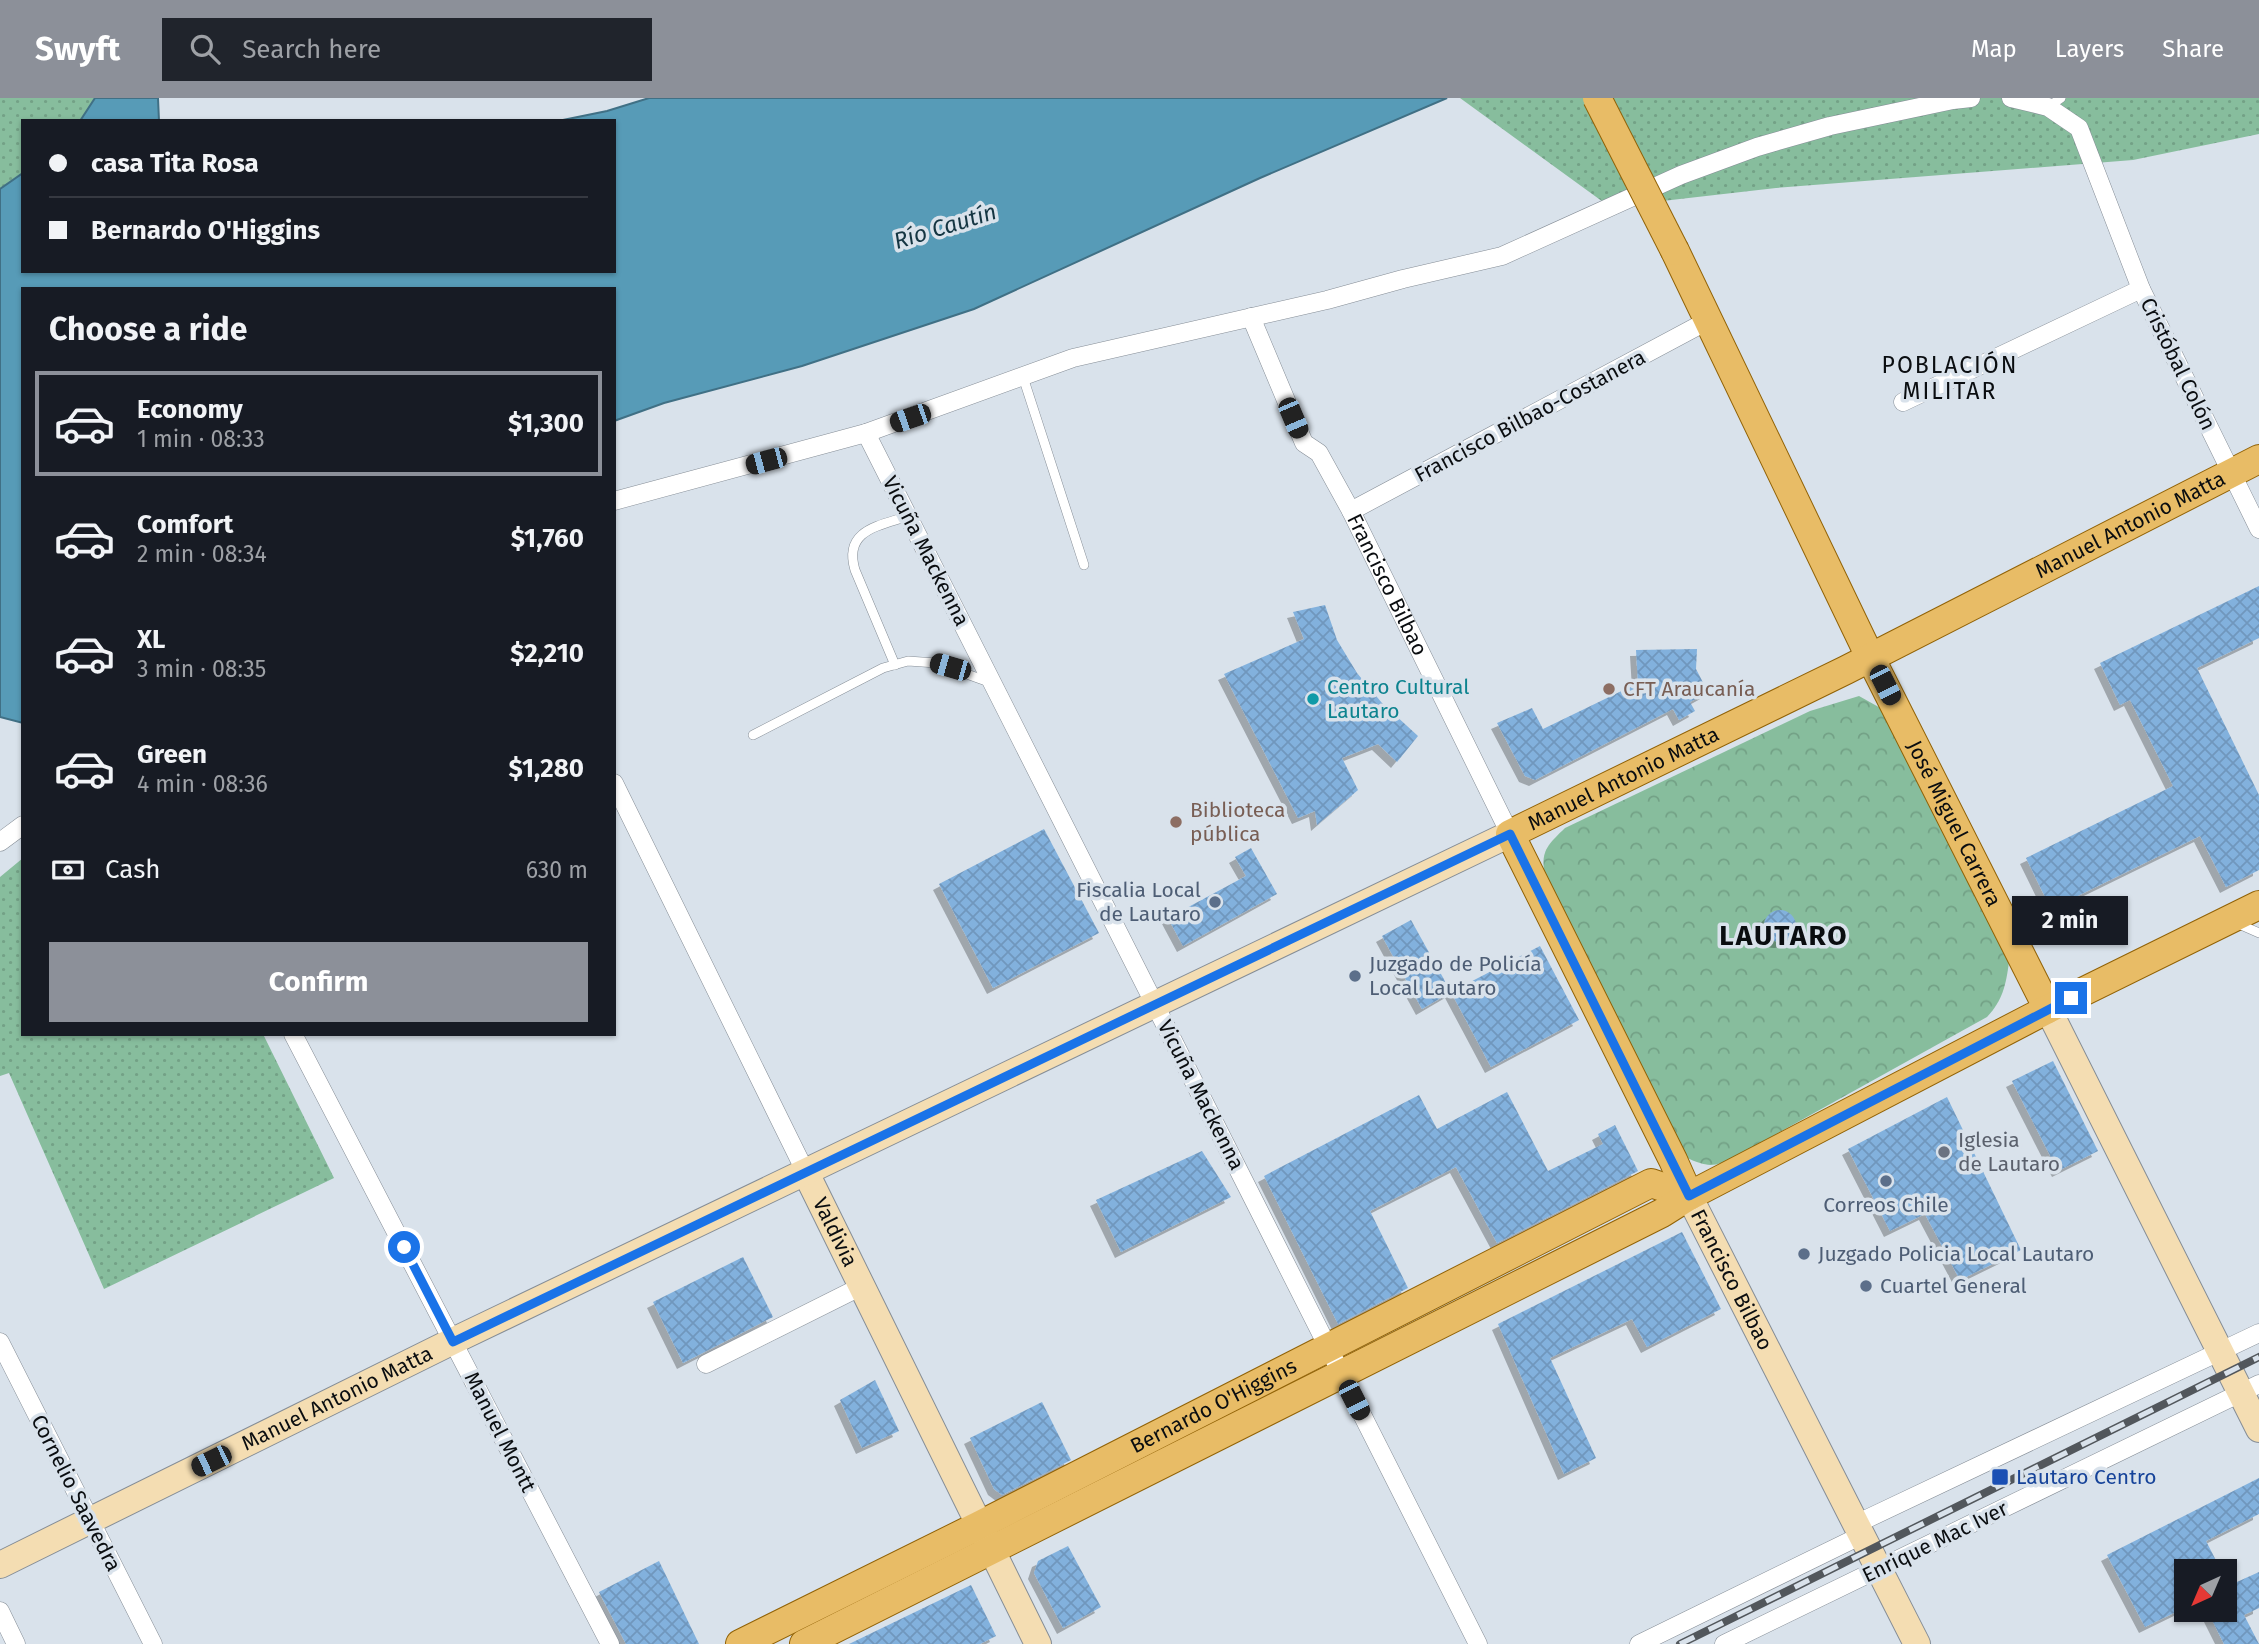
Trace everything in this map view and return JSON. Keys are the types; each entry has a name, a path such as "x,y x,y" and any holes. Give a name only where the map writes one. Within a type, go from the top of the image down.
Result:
{"main road":[{"name":"José Miguel Carrera","path":"1597,98 1709,320 1870,657 2049,1009"},
{"name":"Manuel Antonio Matta","path":"1510,834 1870,657 2259,459"},
{"name":"Francisco Bilbao","path":"1510,834 1689,1196"},
{"name":"Bernardo O'Higgins","path":"804,1644 1662,1213 1689,1196 2049,1009 2259,905"},
{"name":"Bernardo O'Higgins","path":"740,1644 1651,1183 1689,1196"}],"street":[{"path":"616,501 866,433 1073,358 1502,256 1681,175 1757,147 1830,126 1971,98"},
{"path":"2011,98 2054,103"},
{"name":"Cristóbal Colón","path":"2054,103 2079,128 2141,289 2259,529"},
{"path":"1903,402 2141,289"},
{"name":"Francisco Bilbao","path":"1251,317 1304,443 1319,453 1351,511 1510,834"},
{"name":"Francisco Bilbao-Costanera","path":"1351,511 1709,320"},
{"name":"Vicuña Mackenna","path":"866,433 1478,1644"},
{"name":"Valdivia","path":"616,787 1038,1644"},
{"path":"0,842 21,826"},
{"name":"Manuel Antonio Matta","path":"0,1564 453,1342 1510,834"},
{"name":"José Miguel Carrera","path":"2049,1009 2220,1352 2250,1389 2259,1429"},
{"name":"Manuel Montt","path":"294,1036 610,1644"},
{"name":"Francisco Bilbao","path":"1689,1196 1917,1644"},
{"path":"706,1364 862,1286"},
{"name":"Enrique Mac Iver","path":"1639,1644 1859,1530 2259,1334"},
{"name":"Cornelio Saavedra","path":"0,1342 153,1644"},
{"name":"Enrique Mac Iver","path":"1724,1644 2250,1389"},
{"path":"0,1611 16,1644"}],"lane":[{"path":"1023,377 1084,565"},
{"path":"895,665 855,570 852,555 856,541 867,529 908,516"},
{"path":"752,735 883,668 908,661 936,663 993,683"},
{"path":"2230,919 2259,933"}],"green space":[{"path":"0,98 95,98 81,119 21,119 21,174 0,189"},
{"path":"1460,98 2259,98 2259,134 2133,160 1776,188 1610,207"},
{"path":"1859,696 1884,710 2009,962 2003,991 1987,1017 1735,1157 1710,1165 1699,1163 1685,1157 1546,882 1543,864 1545,852 1565,828 1810,711"},
{"path":"21,860 21,1036 264,1036 334,1178 104,1289 9,1073 0,1076 0,877"}],"water":[{"path":"95,98 158,98 159,119 81,119"},
{"name":"Río Cautín","path":"649,98 1447,98 1260,178 974,309 802,366 664,403 616,420 616,287 21,287 21,722 0,717 0,189 21,174 21,273 616,273 616,119 568,119"}],"building":[{"path":"2259,586 2259,638 2197,668 2259,795 2259,870 2226,887 2200,836 2051,909 2026,858 2173,786 2130,700 2120,705 2100,663"},
{"path":"1325,605 1337,640 1357,673 1382,703 1418,736 1397,762 1378,744 1342,758 1358,790 1317,825 1315,811 1298,818 1224,674 1304,639 1293,612"},
{"path":"1697,649 1696,669 1708,692 1690,702 1695,711 1679,720 1673,709 1535,780 1525,776 1497,723 1532,708 1543,729 1638,683 1636,650"},
{"path":"1044,829 1099,933 993,988 939,884"},
{"path":"1251,848 1277,894 1183,946 1168,918 1246,876 1235,857"},
{"path":"1780,910 1791,915 1796,926 1791,937 1780,942 1769,937 1764,926 1769,915"},
{"path":"1411,920 1451,992 1422,1009 1382,936"},
{"path":"1540,946 1579,1020 1491,1067 1451,992"},
{"path":"2053,1061 2098,1151 2058,1171 2012,1081"},
{"path":"1507,1092 1548,1171 1603,1144 1598,1134 1615,1125 1638,1171 1497,1243 1456,1167 1370,1211 1408,1288 1338,1324 1264,1176 1419,1095 1437,1129"},
{"path":"1947,1097 2021,1250 1960,1280 1925,1214 1890,1231 1848,1149"},
{"path":"1202,1151 1231,1197 1121,1252 1096,1200"},
{"path":"1682,1232 1721,1309 1647,1347 1632,1319 1550,1358 1596,1458 1564,1474 1498,1324"},
{"path":"743,1257 773,1317 683,1363 653,1302"},
{"path":"875,1380 899,1431 862,1448 840,1400"},
{"path":"1042,1402 1071,1460 1002,1495 994,1489 970,1438"},
{"path":"2259,1478 2259,1514 2206,1541 2215,1559 2174,1559 2174,1613 2145,1627 2107,1555"},
{"path":"1068,1546 1101,1607 1063,1628 1034,1573 1038,1561"},
{"path":"659,1561 699,1644 626,1644 599,1592"},
{"path":"2259,1572 2259,1608 2244,1615 2259,1644 2224,1644 2213,1622 2237,1622 2237,1582"},
{"path":"971,1585 996,1636 980,1644 849,1644"}],"railway":[{"path":"1680,1644 2259,1357"}],"place":[{"name":"CFT Araucanía","path":"1609,689"},
{"name":"Centro Cultural Lautaro","path":"1313,699"},
{"name":"Biblioteca pública","path":"1176,822"},
{"name":"Fiscalia Local de Lautaro","path":"1215,902"},
{"name":"Juzgado de Policía Local Lautaro","path":"1355,976"},
{"name":"Iglesia de Lautaro","path":"1944,1152"},
{"name":"Correos Chile","path":"1886,1181"},
{"name":"Juzgado Policia Local Lautaro","path":"1804,1254"},
{"name":"Cuartel General","path":"1866,1286"},
{"name":"Lautaro Centro","path":"2000,1477"}],"district":[{"name":"POBLACIÓN MILITAR","path":"1950,378"},
{"name":"LAUTARO","path":"1784,935"}],"route":[{"path":"404,1247 453,1342 1510,834 1689,1196 2071,998"}]}
